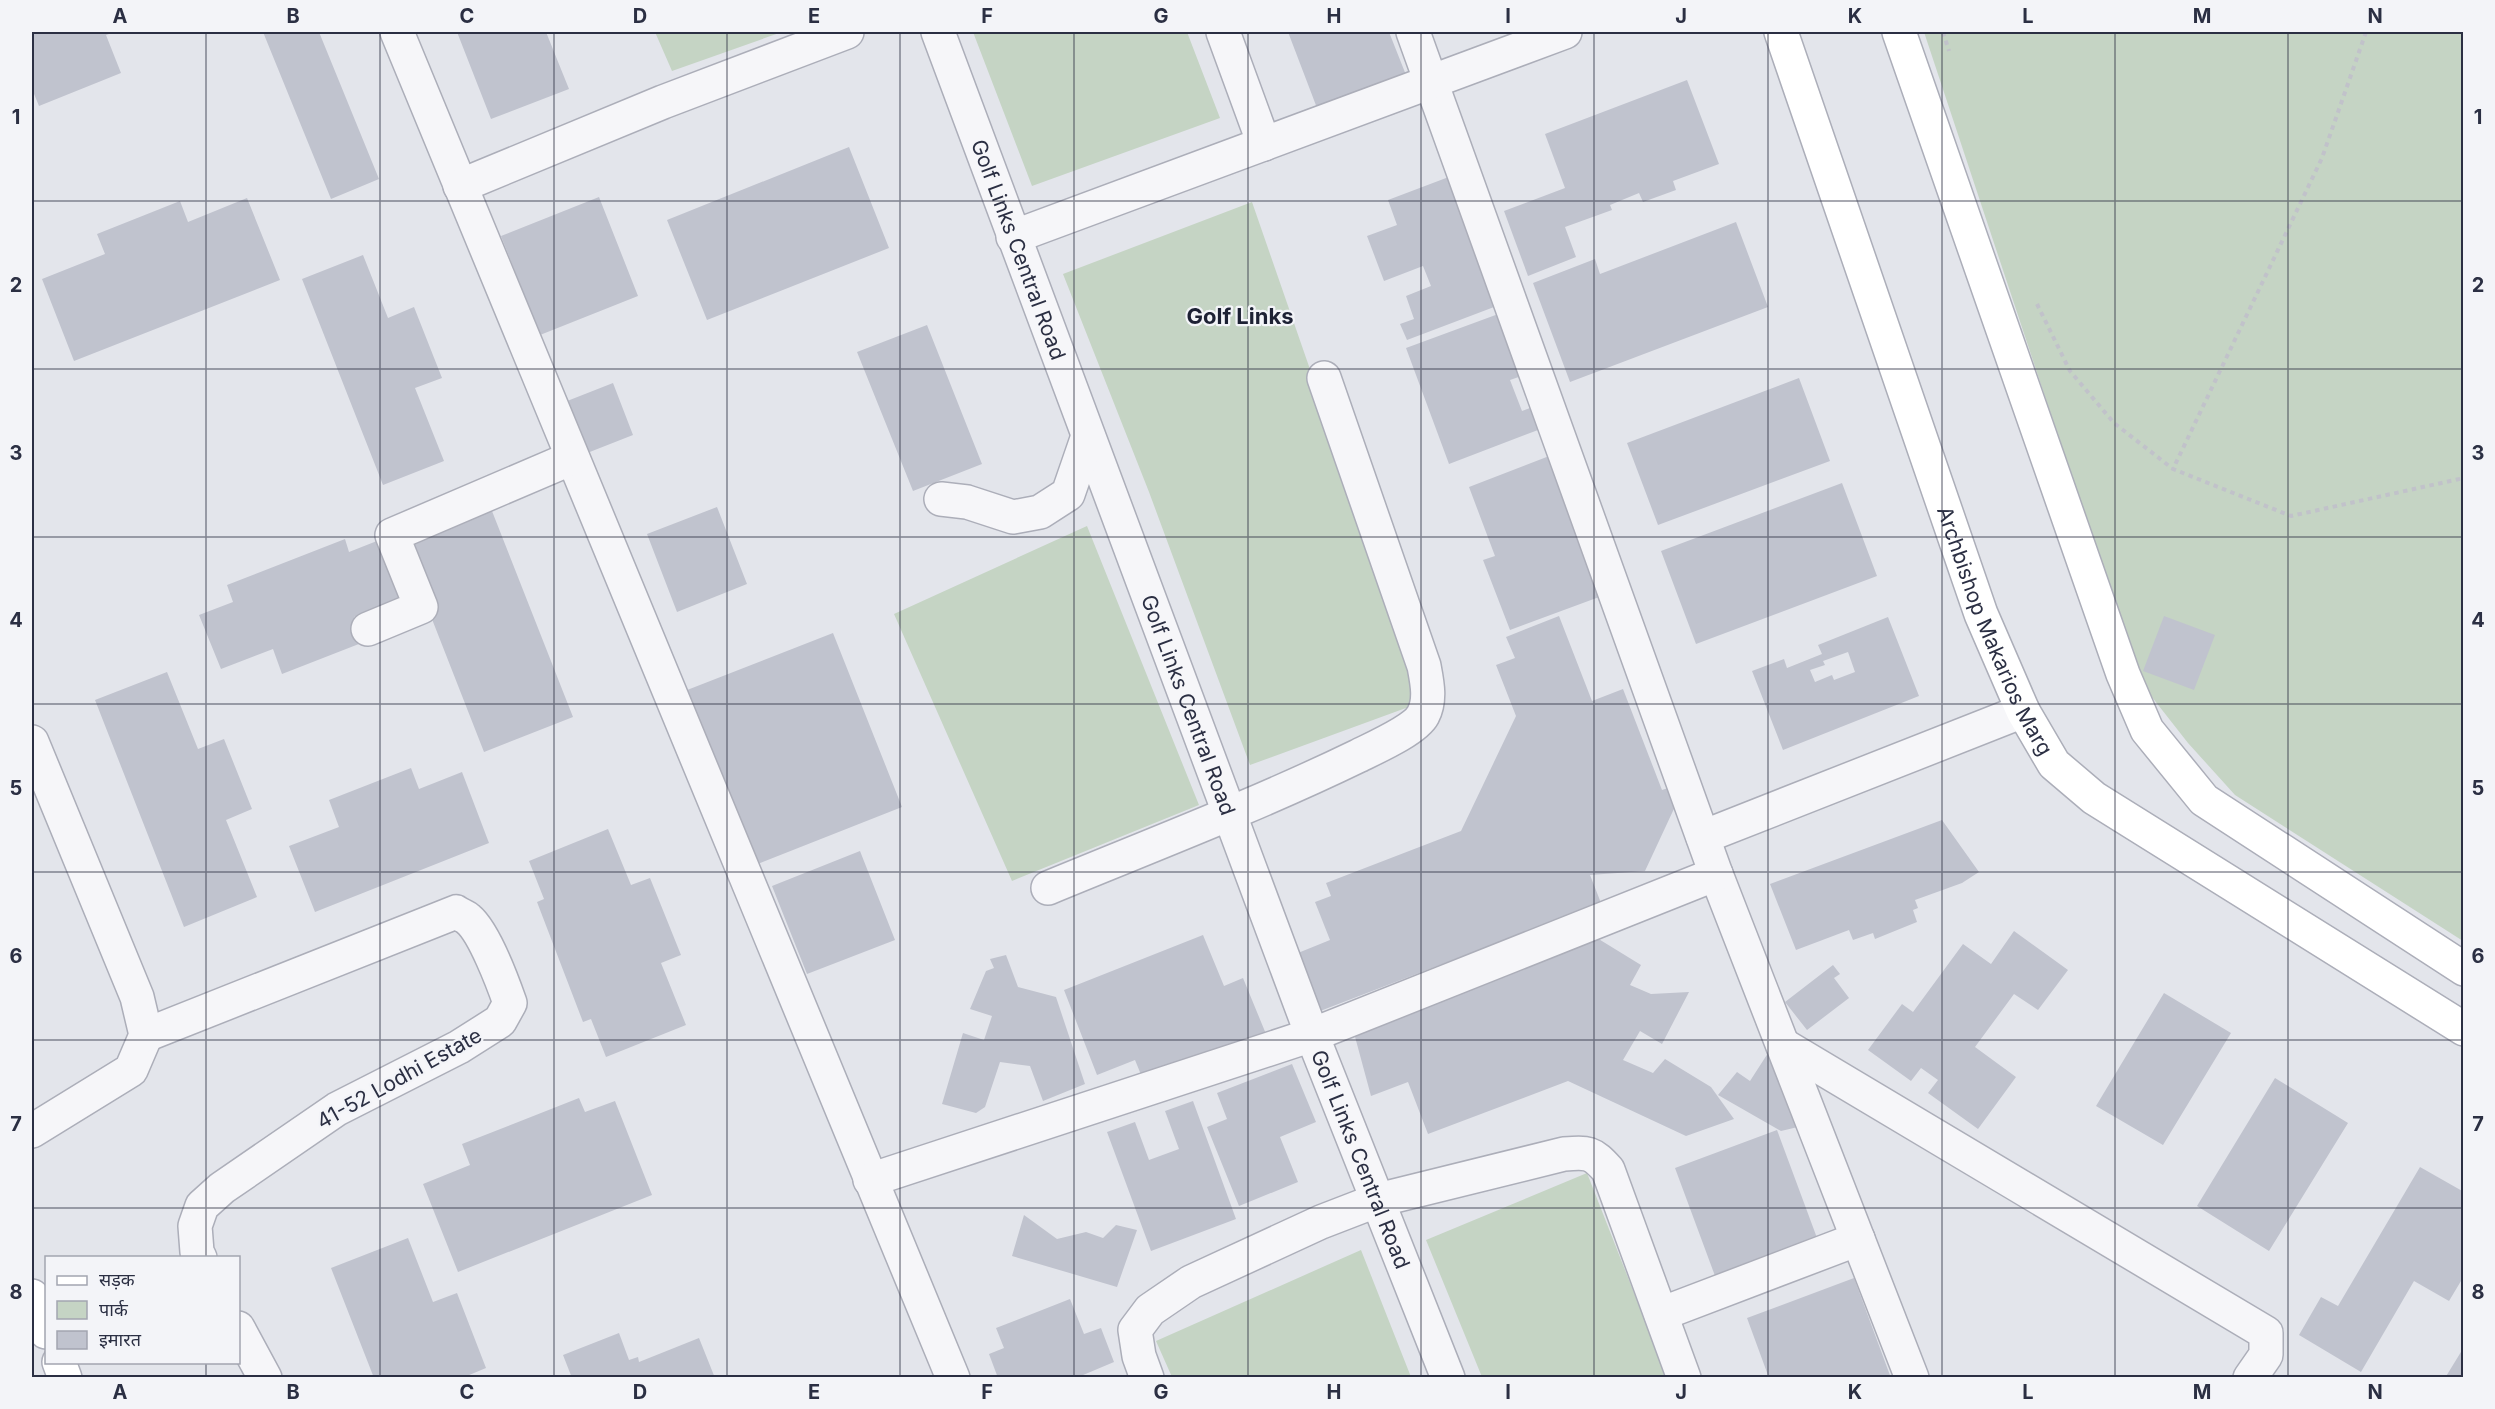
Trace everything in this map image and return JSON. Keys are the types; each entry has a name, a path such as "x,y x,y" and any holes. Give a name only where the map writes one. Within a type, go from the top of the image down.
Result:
{"street":[{"path":"397,32 953,1377"},
{"path":"460,186 663,102 847,32"},
{"name":"Golf Links Central Road","path":"938,32 1312,1035 1448,1377"},
{"path":"1222,32 1264,144"},
{"path":"1413,32 1716,874 1912,1377"},
{"path":"1013,237 1565,32"},
{"name":"Archbishop Makarios Marg","path":"1781,32 1981,614 2023,711 2054,764 2094,798 2463,1029"},
{"path":"1899,32 2123,674 2147,730 2204,801 2463,969"},
{"path":"1048,888 1317,776 1396,737 1422,716 1428,694 1424,666 1324,378"},
{"path":"942,499 967,502 1013,517 1040,512 1068,494 1088,436"},
{"path":"368,629 421,607 392,535 572,458"},
{"path":"1703,837 2023,711"},
{"path":"32,742 137,997 146,1035 131,1070 32,1131"},
{"path":"870,1180 1312,1035 1716,874"},
{"name":"41-52 Lodhi Estate","path":"146,1035 456,912 469,920 479,933 510,1003 500,1021 459,1047 337,1109 222,1188 202,1206 195,1226 199,1256"},
{"path":"1783,1045 2266,1333 2266,1355 2250,1377"},
{"path":"1147,1377 1139,1356 1135,1330 1150,1310 1191,1282 1321,1222 1378,1200 1564,1154 1585,1152 1596,1157 1608,1170 1684,1377"},
{"path":"1661,1314 1858,1239"},
{"path":"32,1296 45,1329"},
{"path":"240,1332 265,1377"}],"path":[{"path":"1943,32 1950,54"},
{"path":"2173,468 2322,158 2366,32"},
{"path":"2035,299 2070,371 2114,423 2173,468 2291,516 2463,478"}],"green space":[{"path":"655,32 782,32 672,71"},
{"path":"973,32 1187,32 1220,118 1032,186"},
{"path":"1924,32 2463,32 2463,941 2235,795 2188,743 2148,692 2132,659"},
{"path":"1252,202 1425,701 1250,765 1149,492 1063,274"},
{"path":"1087,526 1199,805 1012,881 894,614"},
{"path":"1587,1173 1667,1377 1482,1377 1426,1240"},
{"path":"1361,1250 1411,1377 1172,1377 1156,1341"}],"building":[{"path":"32,32 115,32 106,35 121,73 39,106 32,89"},
{"path":"263,32 319,32 379,179 331,199"},
{"path":"457,32 546,32 569,89 491,119"},
{"path":"1288,32 1389,32 1406,75 1317,108"},
{"path":"1687,80 1719,164 1673,181 1676,190 1643,202 1639,193 1610,205 1612,210 1565,227 1576,257 1528,276 1504,211 1565,188 1545,134"},
{"path":"849,147 889,248 707,320 667,220"},
{"path":"1454,175 1502,304 1407,340 1400,324 1414,319 1406,296 1431,286 1423,266 1384,281 1367,236 1397,225 1388,200"},
{"path":"599,197 638,296 540,335 501,236"},
{"path":"247,198 280,280 74,361 42,279 105,254 97,234 180,201 188,222"},
{"path":"1736,222 1768,307 1570,382 1533,283 1595,259 1600,274"},
{"path":"363,255 388,318 414,307 442,378 415,388 444,461 383,485 302,279"},
{"path":"1501,313 1530,373 1510,380 1522,411 1530,408 1538,430 1449,464 1406,348"},
{"path":"927,325 982,464 913,491 857,352"},
{"path":"1799,378 1830,461 1658,525 1627,443"},
{"path":"613,383 633,435 577,457 557,405"},
{"path":"1557,453 1610,593 1510,630 1483,560 1495,556 1469,487"},
{"path":"1842,483 1877,576 1696,644 1661,551"},
{"path":"490,506 573,717 484,752 401,540"},
{"path":"717,507 747,584 677,612 647,534"},
{"path":"387,537 410,595 354,617 364,642 282,674 273,649 221,669 199,615 233,602 227,585 345,539 349,552"},
{"path":"1559,616 1592,701 1623,689 1662,790 1674,786 1679,798 1645,871 1590,875 1601,903 1315,1013 1293,955 1330,940 1315,902 1331,896 1326,883 1461,831 1516,716 1496,665 1515,658 1506,637"},
{"path":"2164,616 2215,635 2194,690 2143,671"},
{"path":"1888,617 1919,696 1783,750 1752,671 1784,659 1787,668 1822,654 1818,645","holes":["1848,652 1855,672 1834,680 1832,675 1815,682 1810,670 1825,665 1823,661"]},
{"path":"833,633 902,807 750,867 682,692"},
{"path":"167,672 198,749 224,739 252,809 226,820 257,897 184,927 95,700"},
{"path":"411,768 419,789 462,772 489,843 315,912 289,846 339,827 329,800"},
{"path":"1942,820 1979,872 1962,883 1915,900 1918,908 1913,910 1917,922 1875,939 1873,933 1853,940 1849,930 1796,950 1770,884"},
{"path":"608,829 631,885 650,878 681,955 661,963 686,1025 606,1057 591,1019 583,1022 537,902 544,899 529,861"},
{"path":"860,851 895,940 807,974 772,886"},
{"path":"2014,931 2068,970 2038,1010 2014,994 1975,1047 2016,1077 1978,1129 1928,1093 1938,1080 1921,1068 1911,1081 1868,1050 1902,1004 1913,1012 1963,944 1991,964"},
{"path":"1203,935 1224,986 1243,978 1266,1034 1144,1082 1135,1060 1097,1075 1064,990"},
{"path":"1597,938 1641,965 1630,985 1651,994 1689,992 1662,1044 1640,1031 1623,1060 1653,1073 1665,1059 1711,1087 1734,1119 1686,1136 1568,1081 1428,1134 1408,1082 1371,1096 1354,1033"},
{"path":"1006,955 1018,987 1056,997 1085,1084 1043,1101 1030,1066 1000,1062 985,1107 976,1113 942,1104 963,1033 984,1040 992,1016 970,1009 986,971 994,968 990,959"},
{"path":"1833,965 1840,974 1834,978 1849,998 1807,1030 1785,1002"},
{"path":"2164,993 2231,1033 2163,1145 2096,1106"},
{"path":"1770,1050 1802,1126 1781,1131 1718,1095 1737,1072 1750,1081"},
{"path":"1292,1064 1316,1122 1280,1137 1298,1182 1239,1206 1207,1127 1227,1119 1217,1093"},
{"path":"2275,1078 2348,1123 2269,1251 2197,1206"},
{"path":"579,1098 585,1112 615,1101 652,1195 458,1272 423,1184 470,1165 462,1144"},
{"path":"1193,1101 1236,1219 1151,1251 1107,1132 1135,1122 1149,1160 1179,1149 1165,1111"},
{"path":"1777,1130 1820,1246 1718,1284 1675,1168"},
{"path":"2420,1167 2464,1192 2464,1276 2449,1301 2414,1281 2361,1372 2299,1335 2321,1297 2338,1306"},
{"path":"1024,1215 1057,1239 1086,1232 1103,1238 1116,1225 1137,1230 1117,1287 1012,1256"},
{"path":"408,1238 433,1302 457,1293 486,1368 462,1378 374,1378 331,1268"},
{"path":"1854,1278 1891,1378 1769,1378 1747,1318"},
{"path":"1070,1299 1084,1334 1101,1328 1114,1362 1076,1378 998,1378 989,1354 1004,1348 996,1328"},
{"path":"619,1333 629,1360 638,1357 639,1362 699,1338 715,1378 572,1378 563,1355"},
{"path":"2464,1347 2464,1378 2445,1378"}],"district":[{"name":"Golf Links","path":"1240,316"}]}
